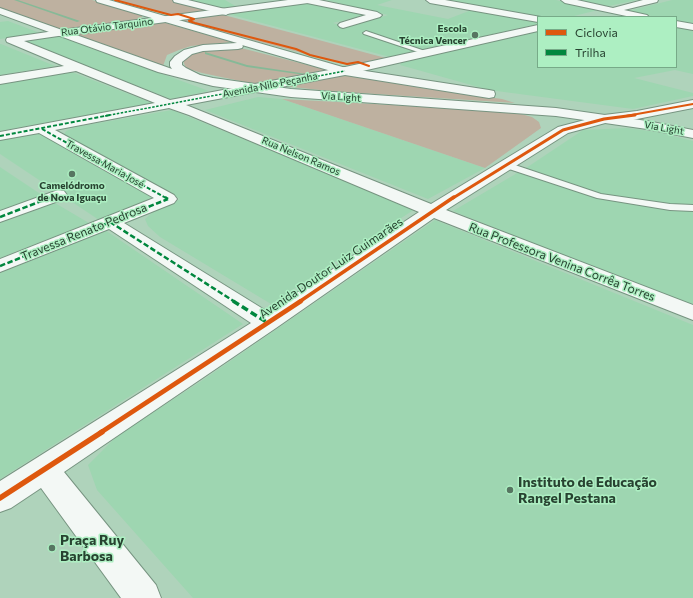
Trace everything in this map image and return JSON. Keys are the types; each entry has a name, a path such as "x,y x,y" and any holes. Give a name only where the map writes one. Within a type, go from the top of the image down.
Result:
{"street":[{"name":"Via Light","path":"100,0 345,71 432,86 637,115 693,125"},
{"path":"177,0 226,12"},
{"path":"308,0 377,16 343,25"},
{"name":"Rua Otávio Tarquino","path":"5,41 308,0"},
{"path":"430,0 537,19"},
{"path":"565,0 639,16"},
{"path":"590,15 654,0"},
{"name":"Via Light","path":"0,11 162,70 213,82 314,95 556,112 604,118 693,134"},
{"path":"134,24 147,19 149,16 146,13"},
{"path":"677,24 693,27"},
{"name":"Avenida Nilo Peçanha","path":"0,136 345,71 537,28"},
{"name":"Rua Nelson Ramos","path":"5,41 77,67 169,104 194,112 432,211"},
{"path":"213,82 182,71 176,66 176,62 182,56 192,51 222,46 246,46 281,53"},
{"path":"0,80 77,67"},
{"path":"505,96 541,106 556,112 564,122 563,130"},
{"name":"Avenida Doutor Luiz Guimarães","path":"0,498 268,323 432,211 563,130 604,118 637,115 693,104"},
{"name":"Travessa Maria José","path":"42,128 168,199"},
{"path":"0,217 58,196"},
{"name":"Travessa Renato Pedrosa","path":"0,266 168,199"},
{"name":"Rua Professora Venina Corrêa Torres","path":"432,211 693,313"},
{"path":"110,222 268,323"},
{"path":"44,469 142,598"}],"lane":[{"path":"366,33 426,53"},
{"path":"506,165 600,196 670,207 693,208"}],"shaded area":[{"path":"0,0 92,0 142,14 142,17 132,21 60,29 0,8"},
{"path":"115,0 173,0 221,11 179,18"},
{"path":"189,0 225,0 237,7 220,8"},
{"path":"326,0 392,0 377,5 448,19 474,9 537,21 537,24 390,57 228,14 309,3 364,15 333,23 348,27 388,15"},
{"path":"443,0 556,0 598,10 574,16 537,16"},
{"path":"576,0 637,0 609,6"},
{"path":"672,0 693,0 693,25 677,21 677,16 651,16 628,11"},
{"path":"220,14 393,60 355,67 177,20"},
{"path":"8,21 40,33 0,39 0,22"},
{"path":"162,22 232,42 191,46 179,50 167,55 163,66 70,33"},
{"path":"677,26 693,30 693,74 675,70 634,78 693,93 693,96 633,109 489,90 400,65 402,62 537,30 537,68 677,68"},
{"path":"58,36 209,91 171,99 23,41"},
{"path":"1,44 55,66 0,75"},
{"path":"241,48 343,74 422,88 502,99 515,103 329,91 245,82 186,68 183,61 191,53 203,50"},
{"path":"69,71 152,103 0,131 0,82"},
{"path":"258,97 282,99 485,168 428,199 205,110"},
{"path":"282,99 503,111 532,117 539,122 541,128 485,168"},
{"path":"172,110 415,209 271,304 160,237 148,226 145,219 153,212 180,199 63,136 66,131 76,127"},
{"path":"627,128 657,132 693,141 693,308 453,211 529,166 583,130"},
{"name":"Camelódromo de Nova Iguaçu","path":"41,133 158,198 99,220 0,154 0,140"},
{"path":"0,167 42,195 0,211"},
{"path":"55,203 89,223 0,258 0,223"},
{"name":"Instituto de Educação Rangel Pestana","path":"435,220 693,325 693,598 193,598 97,490 88,465 118,435 200,382"},
{"path":"105,230 243,324 0,479 0,273"}],"waterway":[{"path":"15,0 78,21"},
{"path":"206,53 247,66 305,74"}],"marked path":[{"path":"0,136 345,71"},
{"path":"42,129 168,199"},
{"path":"0,217 58,195"},
{"path":"0,266 168,199"},
{"path":"110,222 268,323"}],"cycle path":[{"path":"115,0 171,15 178,14 194,19 189,21 195,23 296,49 310,55 347,64 358,62 369,66"},
{"path":"0,498 268,323 432,211 563,130 604,119 637,115 693,104"}],"place":[{"name":"Escola Técnica Vencer","path":"475,35"},
{"name":"Camelódromo de Nova Iguaçu","path":"72,174"},
{"name":"Instituto de Educação Rangel Pestana","path":"510,490"},
{"name":"Praça Ruy Barbosa","path":"52,548"}]}
